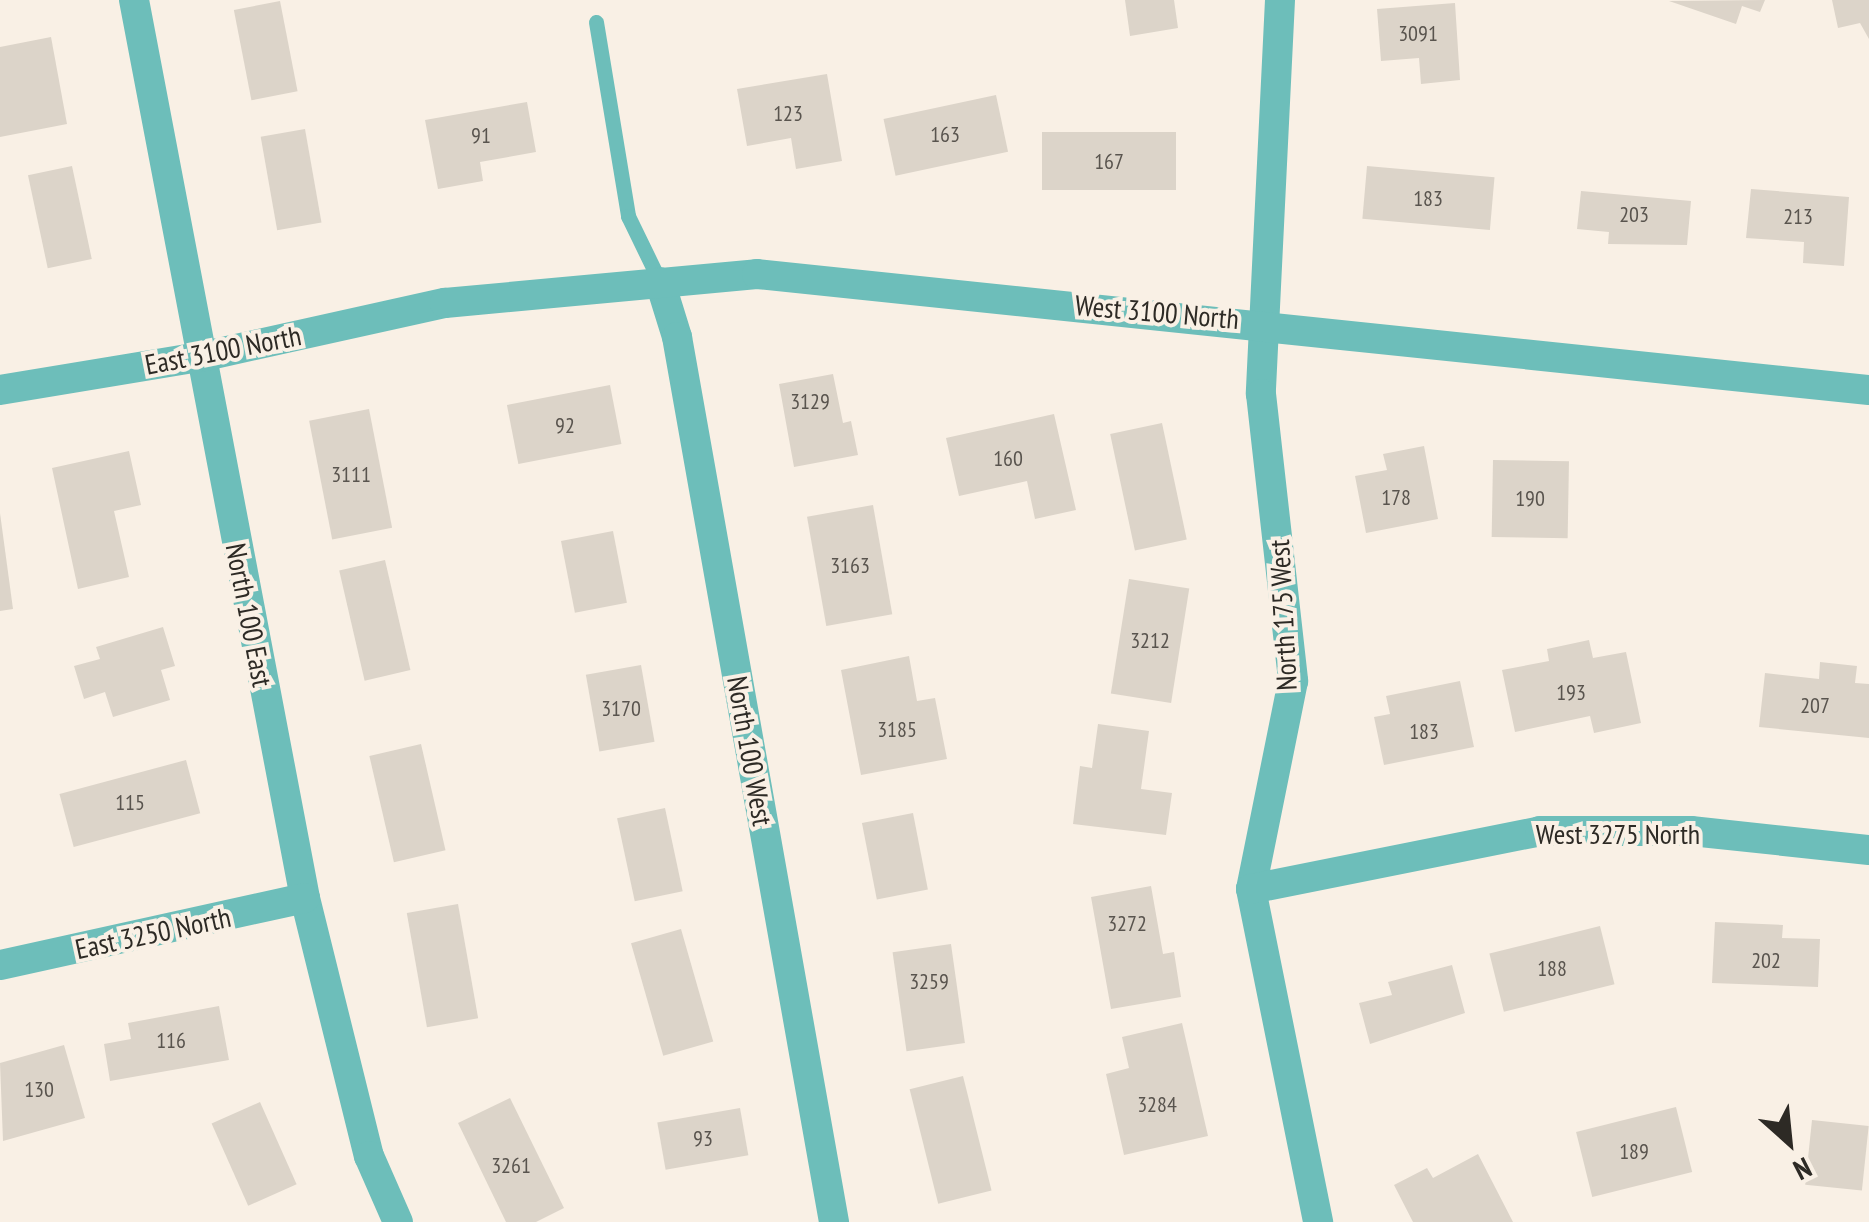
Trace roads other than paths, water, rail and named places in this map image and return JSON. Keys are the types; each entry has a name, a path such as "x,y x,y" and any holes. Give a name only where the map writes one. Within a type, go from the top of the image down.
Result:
{"street":[{"name":"North 100 East","path":"134,0 204,356 209,410 305,898 369,1156 398,1222"},
{"name":"North 175 West","path":"1280,0 1261,394 1293,681 1251,889 1318,1222"},
{"name":"West 3100 North","path":"445,303 757,274 1264,322 1869,390"},
{"name":"North 100 West","path":"660,282 681,358 834,1222"},
{"name":"East 3100 North","path":"0,390 204,356 445,303"},
{"name":"West 3275 North","path":"1251,889 1540,831 1691,832 1869,850"},
{"name":"East 3250 North","path":"0,965 305,898"}],"lane":[{"path":"596,22 628,216 660,282"}]}
